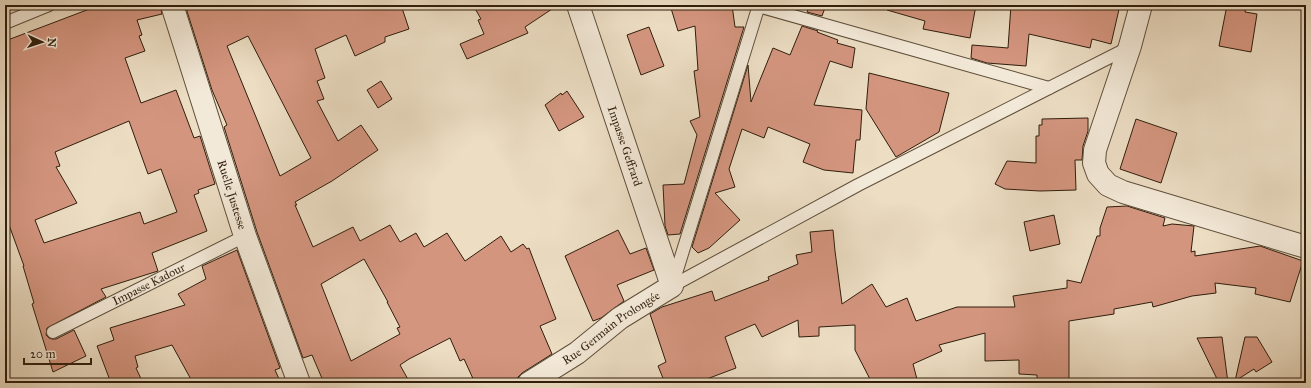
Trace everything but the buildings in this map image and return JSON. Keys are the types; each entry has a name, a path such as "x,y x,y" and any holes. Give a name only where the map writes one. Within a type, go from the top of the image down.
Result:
{"street":[{"name":"Ruelle Justesse","path":"172,5 245,236 299,383"},
{"name":"Impasse Geffrard","path":"578,5 672,286"},
{"path":"1140,5 1130,46 1095,150 1094,164 1098,174 1108,185 1123,192 1306,247"},
{"name":"Rue Germain Prolongée","path":"529,383 577,352 620,318 672,286"}],"lane":[{"path":"5,23 49,5"},
{"path":"672,286 758,6 1049,88"},
{"path":"672,286 858,185 1130,46"},
{"name":"Impasse Kadour","path":"53,332 245,236"}]}
